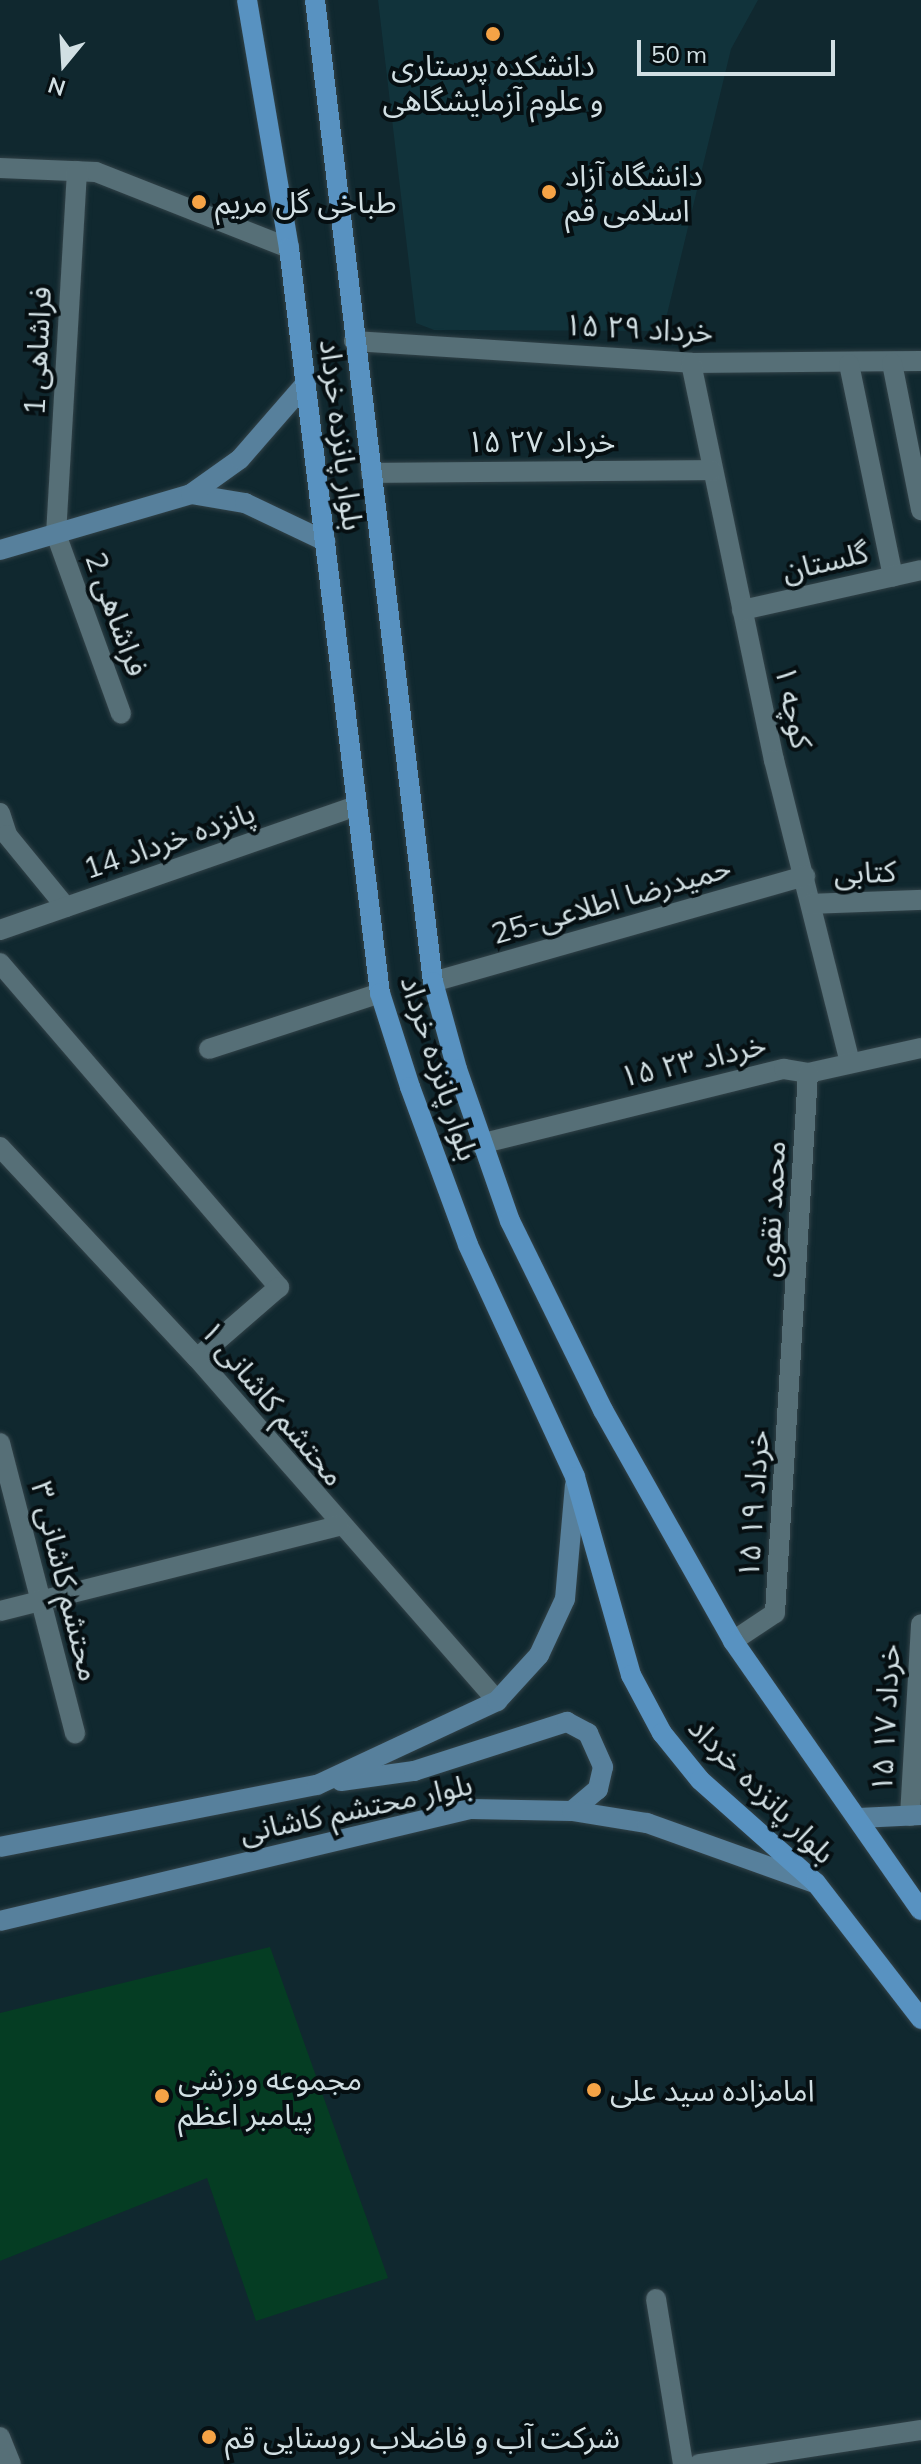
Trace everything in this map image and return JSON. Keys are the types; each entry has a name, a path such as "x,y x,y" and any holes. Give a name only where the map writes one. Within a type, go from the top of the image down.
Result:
{"main road":[{"name":"بلوار پانزده خرداد","path":"247,0 289,248 380,993 468,1245 575,1477 631,1675 662,1733 700,1780 816,1883 921,2019"},
{"name":"بلوار پانزده خرداد","path":"315,0 433,982 480,1144 603,1410 733,1641 921,1910"},
{"path":"0,550 191,494 240,459 306,383"},
{"path":"191,494 245,503 325,541"},
{"name":"بلوار محتشم کاشانی","path":"0,1847 317,1785 497,1701 539,1655 565,1599 575,1477"},
{"path":"317,1785 414,1771 567,1722 588,1733 603,1767 598,1789 572,1811"},
{"name":"بلوار محتشم کاشانی","path":"0,1921 471,1809 572,1811 647,1823 816,1883"},
{"path":"859,1818 915,1815"}],"street":[{"path":"1,163 77,171 289,248"},
{"name":"فراشاهی 1","path":"56,534 77,171"},
{"name":"۱۵ خرداد ۲۹","path":"354,341 691,363 921,361"},
{"name":"کوچه ۱","path":"691,363 742,610 850,1062"},
{"path":"892,363 921,510"},
{"path":"849,364 893,576"},
{"name":"۱۵ خرداد ۲۷","path":"371,473 712,470"},
{"name":"فراشاهی 2","path":"56,534 121,714"},
{"name":"گلستان","path":"742,610 921,570"},
{"name":"پانزده خرداد 14","path":"0,930 357,806"},
{"path":"0,813 7,835 66,907"},
{"name":"حمیدرضا اطلاعی-25","path":"433,982 805,876"},
{"name":"کتابی","path":"811,904 921,900"},
{"path":"0,963 279,1287 197,1358"},
{"path":"209,1049 380,993"},
{"name":"۱۵ خرداد ۲۳","path":"480,1144 784,1069 808,1073 921,1048"},
{"name":"محمد تقوی","path":"793,1348 808,1073"},
{"name":"محتشم کاشانی ۱","path":"0,1147 197,1358 338,1526 497,1701"},
{"name":"۱۵ خرداد ۱۹","path":"733,1641 775,1613 793,1348"},
{"name":"محتشم کاشانی ۳","path":"1,1452 37,1601 75,1733"},
{"path":"0,1611 338,1526"},
{"name":"۱۵ خرداد ۱۷","path":"915,1815 921,1624"},
{"path":"656,2299 683,2464"},
{"path":"699,2464 800,2456 921,2430"},
{"path":"0,2437 11,2464"}],"shaded area":[{"name":"دانشگاه آزاد اسلامی قم","path":"378,0 758,0 731,49 663,331 434,330 416,323"}],"green space":[{"name":"مجموعه ورزشی پیامبر اعظم","path":"270,1947 388,2278 256,2321 207,2178 0,2261 0,2013"}],"place":[{"name":"دانشکده پرستاری و علوم آزمایشگاهی","path":"493,34"},
{"name":"دانشگاه آزاد اسلامی قم","path":"549,192"},
{"name":"طباخی گل مریم","path":"199,202"},
{"name":"امامزاده سید علی","path":"594,2090"},
{"name":"مجموعه ورزشی پیامبر اعظم","path":"162,2096"},
{"name":"شرکت آب و فاضلاب روستایی قم","path":"209,2437"}]}
